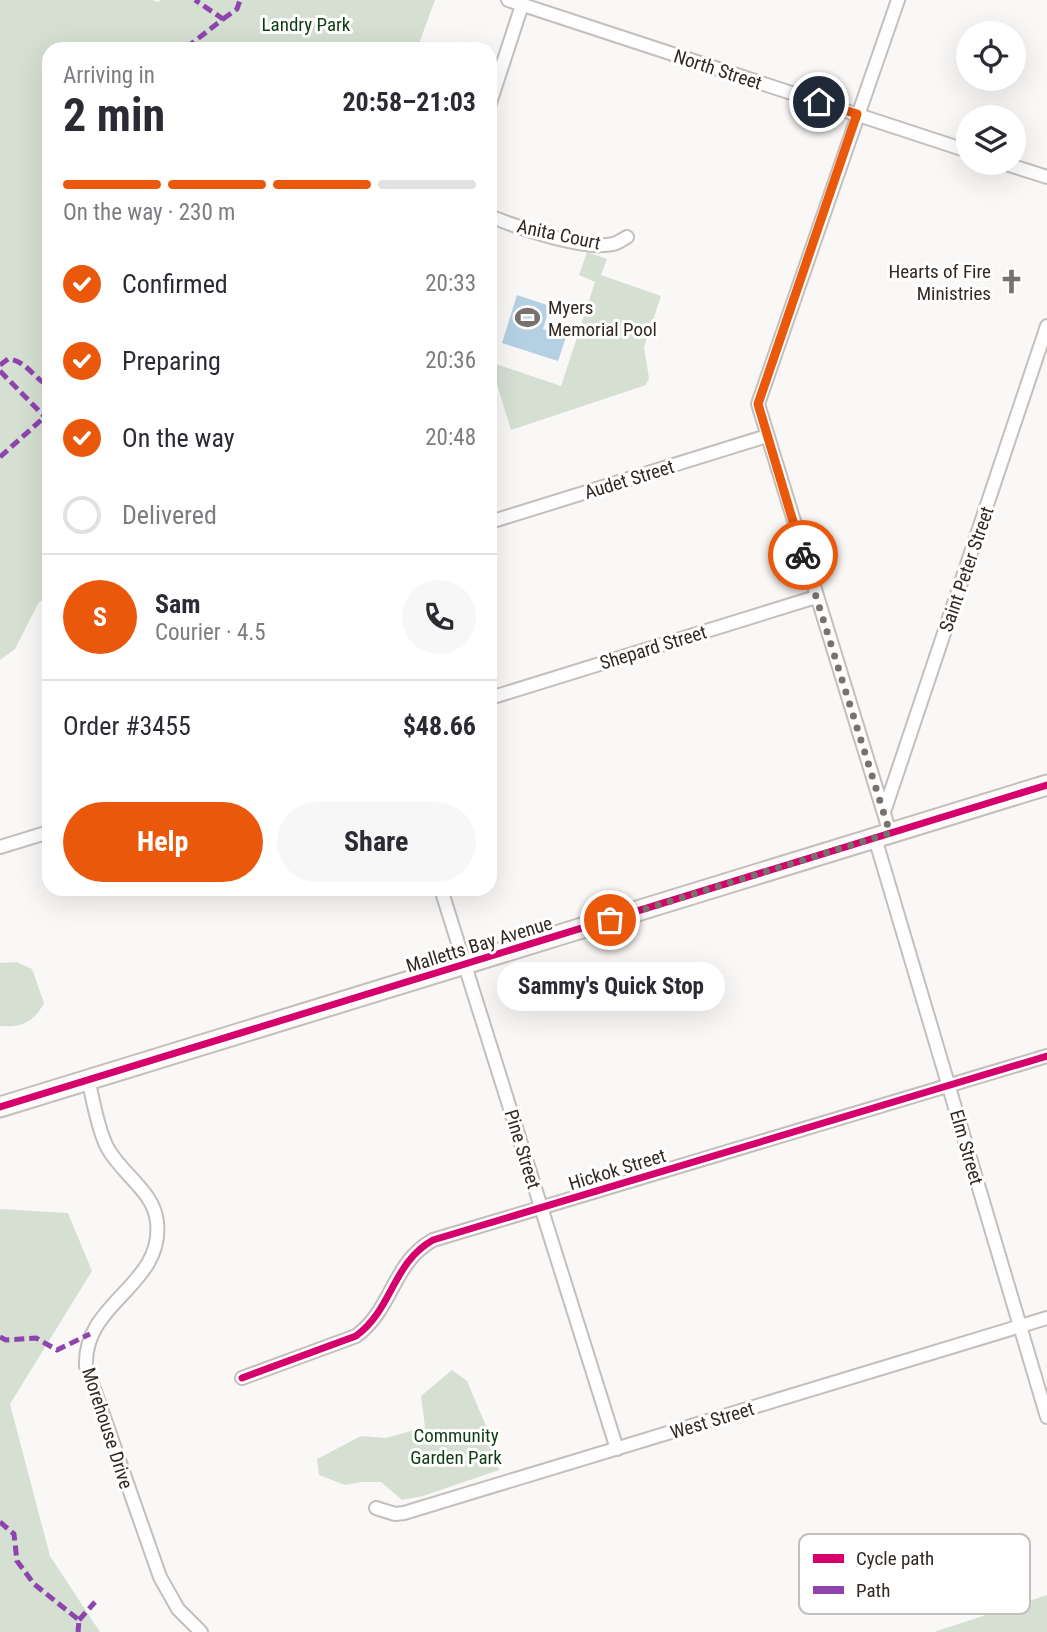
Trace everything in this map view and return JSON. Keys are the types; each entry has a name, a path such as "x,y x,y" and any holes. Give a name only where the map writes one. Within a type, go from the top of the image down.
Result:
{"street":[{"name":"North Street","path":"508,0 956,147"},
{"name":"Elm Street","path":"898,0 759,397 760,412 884,812 883,835 949,1086 1047,1417"},
{"path":"497,82 522,5"},
{"path":"1026,170 1047,177"},
{"name":"Anita Court","path":"497,219 529,230 588,243 612,245 627,237"},
{"name":"Saint Peter Street","path":"884,812 1047,326"},
{"name":"Audet Street","path":"497,520 767,436"},
{"name":"Shepard Street","path":"497,696 816,597"},
{"name":"Malletts Bay Avenue","path":"0,1107 1047,785"},
{"path":"0,847 42,834"},
{"name":"Pine Street","path":"443,896 617,1449"},
{"name":"Hickok Street","path":"242,1378 356,1336 377,1316 403,1266 421,1247 433,1240 1047,1056"},
{"name":"Morehouse Drive","path":"88,1080 108,1148 150,1200 155,1211 157,1234 152,1258 144,1270 90,1334 86,1366 163,1585 178,1609 201,1632"},
{"name":"West Street","path":"376,1508 395,1514 404,1513 1047,1318"}],"green space":[{"name":"Landry Park","path":"0,0 435,0 420,42 42,42 42,600 15,649 0,660"},
{"path":"587,252 607,259 601,275 661,296 644,347 649,378 646,385 511,430 497,385 497,364 561,386 595,282 579,275"},
{"path":"17,962 32,969 44,1003 36,1015 21,1025 0,1026 0,963"},
{"path":"0,1209 68,1213 92,1271 10,1404 50,1556 100,1632 0,1632"},
{"name":"Community Garden Park","path":"452,1370 467,1381 489,1433 499,1470 423,1496 402,1500 381,1482 345,1485 319,1475 317,1459 361,1436 386,1438 425,1427 421,1396"},
{"path":"1047,1595 1047,1632 934,1632 989,1614 1030,1614 1030,1601"}],"water":[{"name":"Myers Memorial Pool","path":"517,295 550,306 543,329 566,337 558,361 502,343"}],"marked path":[{"path":"194,42 223,19 195,0"},
{"path":"223,19 237,9 240,0"},
{"path":"0,365 8,359 15,360 42,381"},
{"path":"0,371 42,414"},
{"path":"0,457 42,419"},
{"path":"0,1337 6,1340 36,1338 57,1350 90,1334"},
{"path":"0,1522 14,1534 17,1561 34,1584 79,1620 78,1632"},
{"path":"79,1620 95,1602"}],"cycle path":[{"path":"0,1107 1047,785"},
{"path":"242,1378 356,1336 378,1313 409,1261 433,1240 1047,1056"}],"way so far":[{"path":"610,920 890,833 803,555"}],"place":[{"name":"Hearts of Fire Ministries","path":"1011,282"},
{"name":"Myers Memorial Pool","path":"528,318"},
{"name":"Sammy's Quick Stop","path":"610,920"}],"route":[{"path":"803,555 758,404 857,114 819,102"}]}
